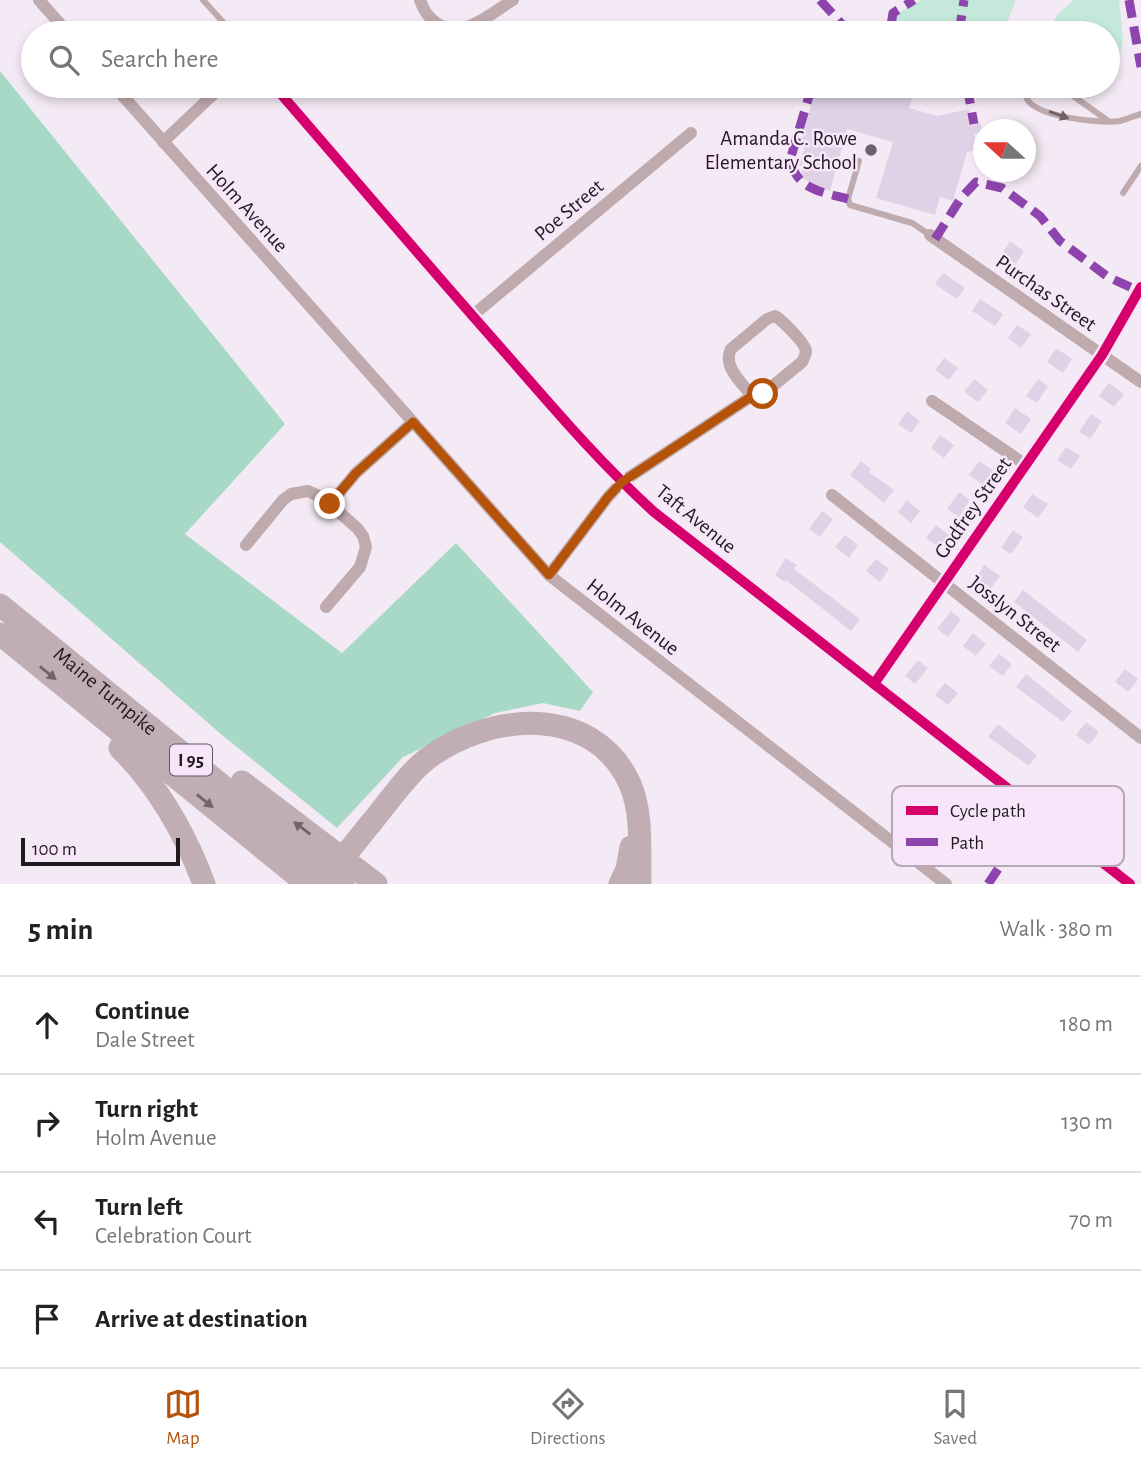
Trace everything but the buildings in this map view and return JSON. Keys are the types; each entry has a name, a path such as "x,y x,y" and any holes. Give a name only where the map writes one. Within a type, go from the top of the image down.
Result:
{"highway":[{"name":"Maine Turnpike","path":"0,605 343,884"},
{"name":"Maine Turnpike","path":"0,634 307,884"},
{"path":"39,636 167,731 202,752 376,884"},
{"path":"96,712 100,727 143,771 171,812 193,853 204,884"},
{"path":"334,884 424,761 449,743 512,723 537,723 574,731 596,743 615,760 628,780 637,804 640,884"},
{"path":"321,884 430,768 458,750 503,734 527,732 553,736 587,751 605,768 619,788 628,809 631,839 630,857 620,884"}],"street":[{"path":"39,0 57,21"},
{"path":"420,0 423,11 432,21"},
{"path":"476,21 513,0"},
{"name":"Holm Avenue","path":"124,98 549,575 892,842"},
{"path":"163,142 209,98"},
{"name":"Taft Avenue","path":"284,98 472,316 622,482 654,512 1005,786"},
{"name":"Poe Street","path":"472,316 691,133"},
{"name":"Purchas Street","path":"930,235 1141,382"},
{"path":"549,575 622,482 752,396 763,394 802,362 806,354 804,347 782,320 775,316 767,319 731,349 727,356 728,363 752,396"},
{"name":"Godfrey Street","path":"874,684 1102,355"},
{"path":"932,401 1026,465"},
{"path":"330,504 356,473 413,422"},
{"path":"246,545 291,494 308,491 330,504 357,528 366,547 360,566 326,607"},
{"name":"Josslyn Street","path":"832,495 1141,738"},
{"name":"Holm Avenue","path":"923,866 946,884"},
{"name":"Taft Avenue","path":"1107,866 1130,884"},
{"path":"1136,884 1141,877"}],"lane":[{"path":"203,0 222,21"},
{"path":"1028,98 1038,107 1071,119 1121,121 1141,114"},
{"path":"1076,98 1108,121"},
{"path":"859,161 848,199 850,205 912,223 930,235"},
{"path":"1123,193 1141,166"}],"green space":[{"path":"921,0 1016,0 1007,21 895,21 898,13"},
{"path":"1074,0 1119,0 1123,40 1120,57 1120,21 1054,21"},
{"path":"0,71 285,424 185,534 342,653 456,543 593,692 580,711 543,703 495,713 403,757 337,828 222,735 0,542"}],"marked path":[{"path":"820,0 839,21"},
{"path":"892,21 893,13 914,0"},
{"path":"961,21 964,0"},
{"path":"1129,0 1141,67"},
{"path":"808,98 791,157 793,168 803,183 810,187 848,199"},
{"path":"969,98 973,119"},
{"path":"935,239 961,198 976,182 1002,188 1040,216 1060,241 1108,277 1141,292"},
{"path":"988,884 1000,866"}],"cycle path":[{"path":"284,98 449,289 615,475 654,512 1005,786"},
{"path":"874,684 1102,355 1141,287"},
{"path":"1107,866 1130,884"}],"place":[{"name":"Amanda C. Rowe Elementary School","path":"871,150"}],"route":[{"path":"330,504 367,462 413,422 549,575 622,482 752,396 763,394"}]}
